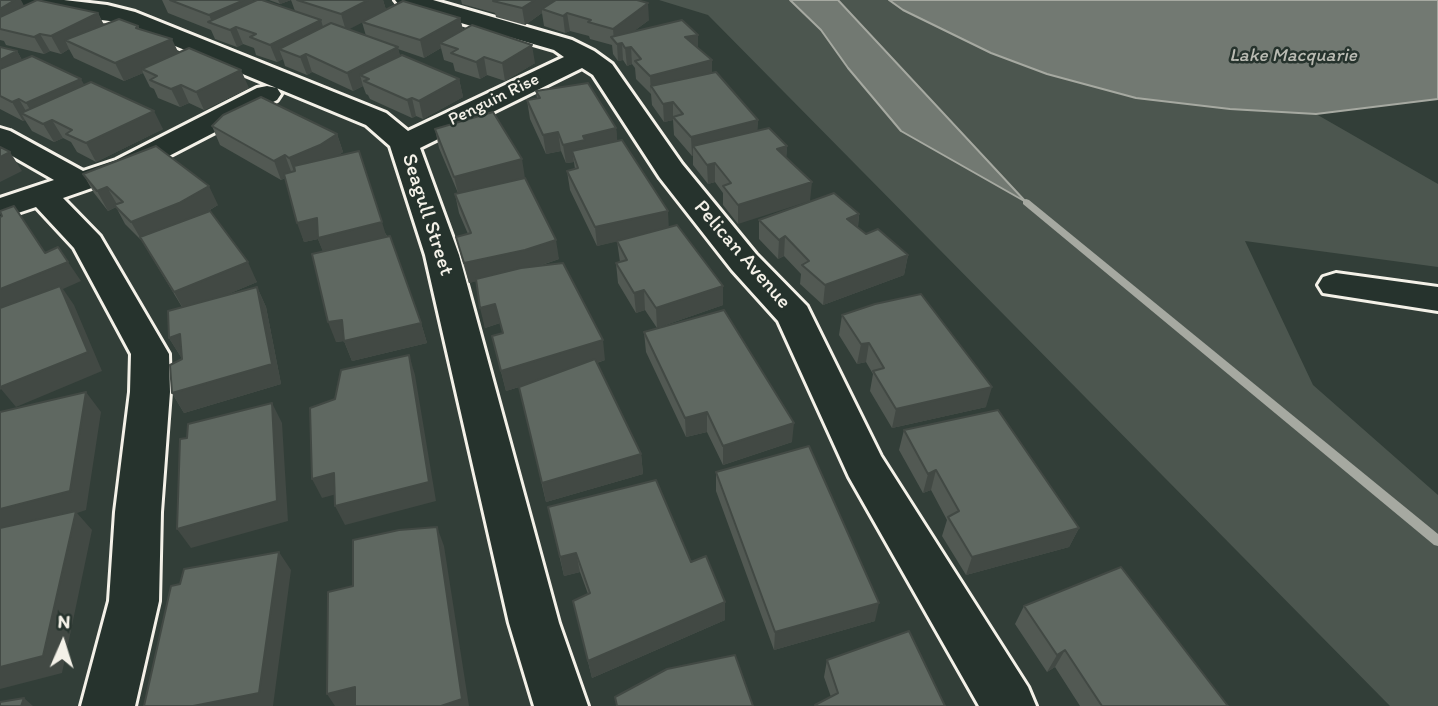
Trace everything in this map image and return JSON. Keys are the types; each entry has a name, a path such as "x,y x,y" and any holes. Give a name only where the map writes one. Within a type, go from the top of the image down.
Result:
{"street":[{"name":"Seagull Street","path":"0,0 107,12 126,17 376,119 404,144 442,255 534,623 561,706"},
{"name":"Pelican Avenue","path":"407,0 563,45 603,70 671,171 744,262 794,315 864,465 1009,706"},
{"path":"126,17 159,4"},
{"name":"Penguin Rise","path":"404,144 585,57"},
{"path":"0,209 127,166 287,84"},
{"path":"0,137 61,188 150,354 150,392 138,512 134,601 108,706"},
{"path":"1336,285 1438,299"}],"shaded area":[{"path":"659,0 790,0 821,30 848,68 1023,200 838,0 889,0 903,10 991,53 1047,74 1136,98 1230,109 1316,114 1438,184 1438,267 1245,241 1313,385 1438,495 1438,706 1390,706 708,15"}],"water":[{"path":"790,0 838,0 1026,202 901,131 848,68 821,30"},
{"name":"Lake Macquarie","path":"889,0 1438,0 1438,99 1316,114 1230,109 1136,98 1047,74 991,53 903,10"}],"building":[{"path":"0,0 15,0 0,9"},
{"path":"37,0 98,13 51,36 40,34 34,37 0,29 0,17"},
{"path":"170,0 244,0 209,15"},
{"path":"257,0 321,20 270,45 250,37 256,34 236,27 230,30 208,22"},
{"path":"297,0 368,0 341,14"},
{"path":"494,0 535,0 522,8"},
{"path":"556,0 637,0 648,3 613,29 567,13 563,16 542,9"},
{"path":"403,1 460,18 420,40 362,22"},
{"path":"119,19 138,26 136,28 172,39 115,63 65,40"},
{"path":"682,20 698,35 685,37 712,60 650,76 635,61 641,59 631,47 625,48 622,43 617,44 611,37"},
{"path":"331,23 398,47 347,73 306,54 300,57 279,49"},
{"path":"472,25 532,45 502,63 484,57 476,62 451,53 458,49 440,43"},
{"path":"0,47 17,51 0,60"},
{"path":"189,48 241,70 196,92 181,85 171,89 150,80 157,76 142,69"},
{"path":"402,55 459,79 419,101 412,98 407,100 364,81 369,79 360,75"},
{"path":"32,56 81,79 26,103 19,99 12,102 0,96 0,69"},
{"path":"716,72 758,120 691,137 673,117 683,114 673,102 663,104 651,86"},
{"path":"91,82 154,111 86,143 66,134 72,130 52,120 43,124 21,113"},
{"path":"588,83 616,128 583,136 585,140 563,145 558,132 543,135 527,100 540,98 536,91"},
{"path":"261,97 337,134 320,145 274,161 212,126 223,115"},
{"path":"493,112 522,159 454,177 435,129"},
{"path":"769,128 787,146 777,149 812,182 738,205 723,186 731,183 715,163 707,165 693,146"},
{"path":"622,140 668,211 595,227 567,171 578,168 572,151"},
{"path":"156,146 209,186 179,203 131,222 114,205 123,202 107,187 97,191 83,174"},
{"path":"0,147 10,152 0,157"},
{"path":"359,151 382,222 318,238 317,218 297,223 284,174 295,171 294,166"},
{"path":"525,178 556,240 525,250 464,263 456,237 471,233 455,194"},
{"path":"834,193 859,214 847,219 866,234 878,229 908,255 825,285 802,265 809,261 785,236 779,240 759,220"},
{"path":"14,206 45,253 58,247 68,262 0,289 0,211"},
{"path":"210,211 248,262 174,292 140,237"},
{"path":"677,225 723,286 656,308 644,290 634,293 616,263 627,260 617,241"},
{"path":"390,236 421,323 344,341 342,320 328,322 312,254"},
{"path":"563,263 603,340 501,371 492,336 503,333 495,304 480,308 476,279 521,268"},
{"path":"60,286 88,352 0,387 0,308"},
{"path":"257,287 272,364 172,393 170,365 182,359 180,334 169,338 168,311"},
{"path":"921,294 992,387 896,409 873,371 884,368 869,343 861,344 842,315 875,304"},
{"path":"724,310 794,423 723,446 707,412 685,418 644,332"},
{"path":"409,355 429,482 335,506 334,473 312,479 310,408 335,399 341,370"},
{"path":"595,359 641,454 542,483 519,387"},
{"path":"86,392 70,491 0,509 0,412"},
{"path":"272,403 277,501 177,529 180,439 187,438 188,424"},
{"path":"998,410 1079,528 972,557 948,517 959,511 936,470 928,474 904,430"},
{"path":"809,446 879,603 775,632 716,472"},
{"path":"656,480 691,562 706,556 725,602 588,661 573,601 590,593 576,553 560,557 548,507"},
{"path":"76,511 43,656 0,667 0,528"},
{"path":"437,527 462,699 441,706 355,706 355,687 327,694 328,592 353,586 353,540 399,530"},
{"path":"279,552 259,693 193,706 144,706 171,586 180,584 184,569"},
{"path":"1121,567 1228,706 1102,706 1065,650 1057,655 1024,606"},
{"path":"909,631 945,706 815,705 838,693 827,660"},
{"path":"735,655 753,706 617,706 615,697 667,669"},
{"path":"24,698 21,706 0,706 0,702"}],"waterway":[{"path":"1026,202 1438,541"}]}
